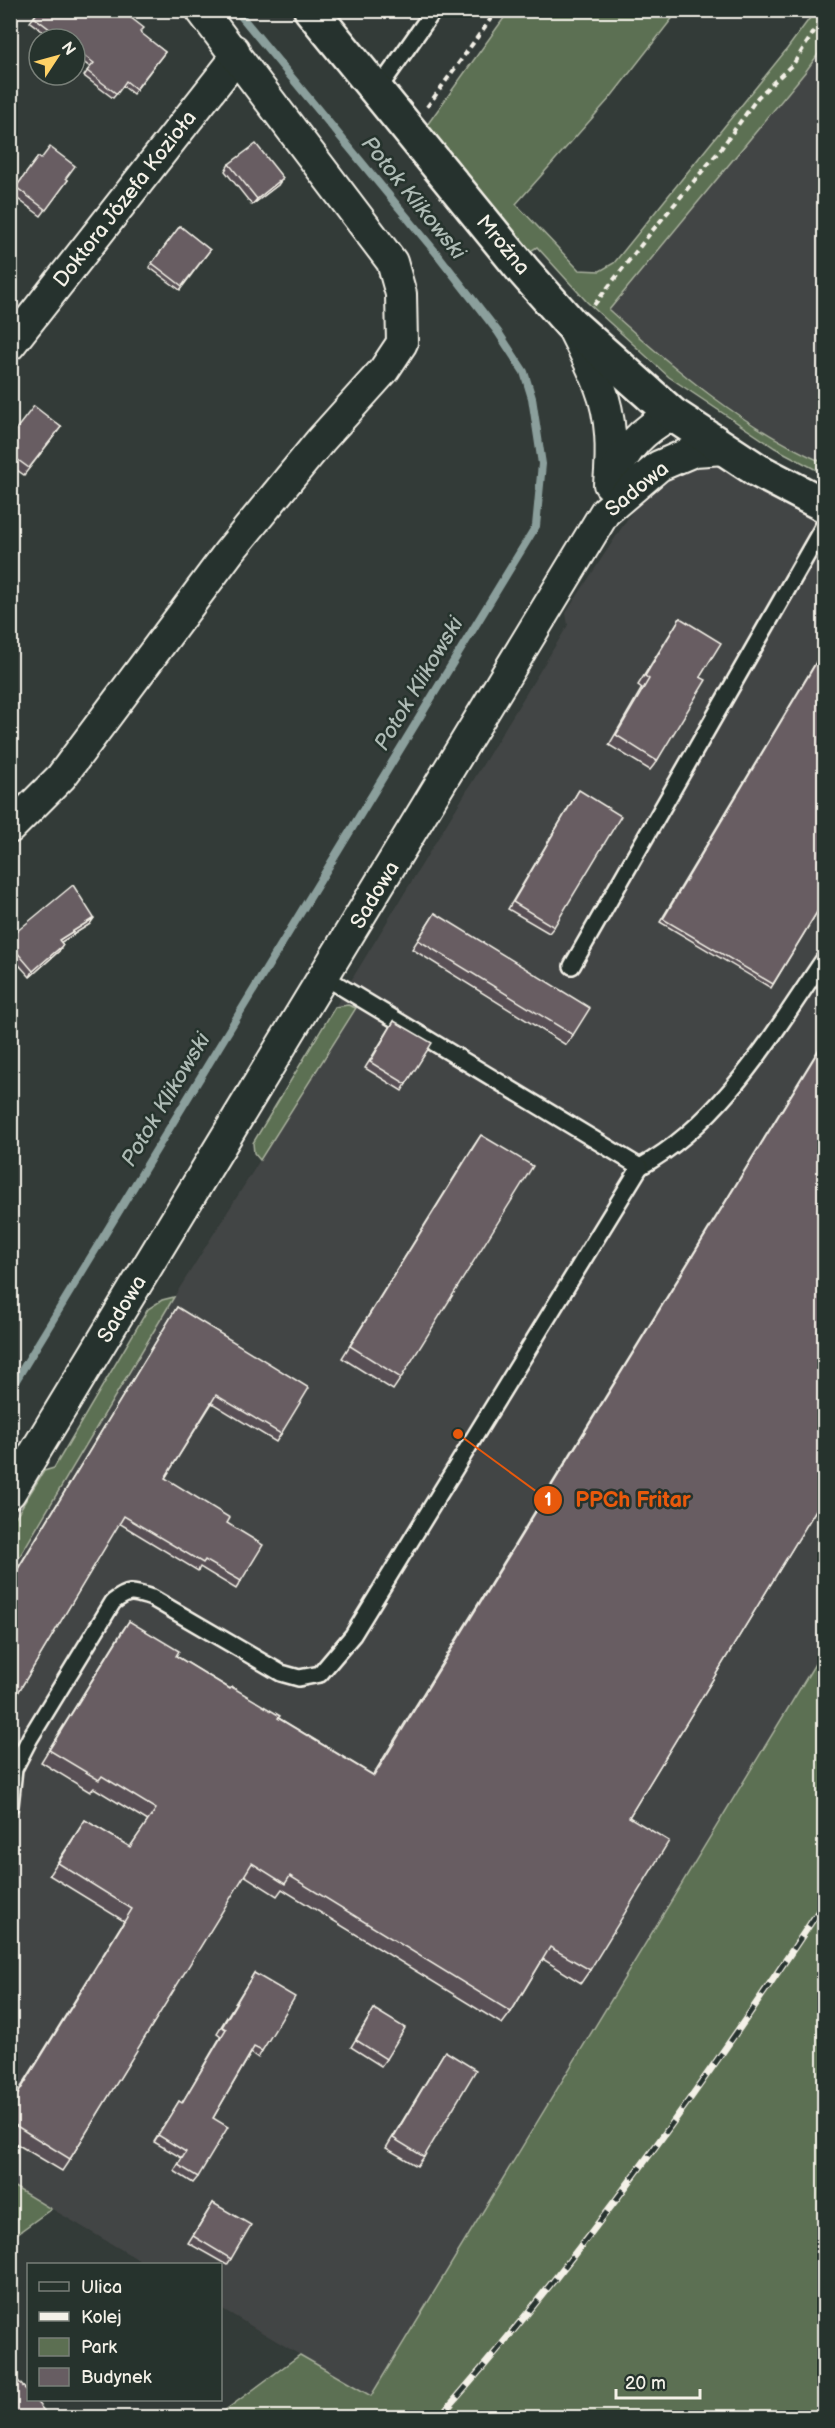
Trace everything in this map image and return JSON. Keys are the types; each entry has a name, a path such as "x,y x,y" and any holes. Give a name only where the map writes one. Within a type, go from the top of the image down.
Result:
{"main road":[{"name":"Mroźna","path":"311,10 523,270 570,323 672,414 725,449"},
{"path":"725,449 758,470 825,504"}],"street":[{"path":"10,828 61,777 229,552 321,440 384,370 402,343 401,294 392,262 201,10"},
{"name":"Doktora Józefa Kozioła","path":"10,345 231,64 234,51"},
{"path":"570,323 600,387 610,424 611,458 607,498"},
{"path":"607,498 625,453 654,424 672,414"},
{"path":"659,466 671,435 672,414"},
{"name":"Sadowa","path":"10,1493 325,977 607,498 659,466 694,451 725,449"}],"lane":[{"path":"376,91 434,10"},
{"path":"573,966 825,525"},
{"path":"10,1806 14,1769 30,1738 113,1602 132,1591 152,1598 280,1673 299,1678 320,1674 353,1635 640,1167 666,1152 713,1108 764,1047 825,959"},
{"path":"325,977 640,1167"}],"path":[{"path":"410,132 497,10"},
{"path":"570,323 595,304 720,150 758,97 794,63 825,16"}],"shaded area":[{"path":"824,46 824,463 790,448 724,404 660,356 609,310 806,71"},
{"path":"702,463 734,471 824,520 824,1649 371,2397 222,2309 222,2263 144,2263 11,2185 11,1571 174,1297 355,1009 348,1005 335,1007 568,625 566,613 643,495 661,477"}],"green space":[{"path":"509,11 678,11 610,98 516,204 579,270 600,271 614,263 787,49 815,11 824,11 824,46 806,71 609,310 684,375 738,415 794,449 824,463 824,474 775,448 669,377 587,302 537,247 529,252 427,125"},
{"path":"348,1005 356,1008 260,1160 254,1153 253,1143 335,1007"},
{"path":"174,1297 11,1571 11,1524 44,1471 54,1468 148,1309 162,1300"},
{"path":"824,1649 824,2417 216,2417 300,2355 371,2396"},
{"path":"11,2185 51,2209 11,2238"}],"building":[{"path":"39,10 121,10 144,28 140,32 165,52 136,89 126,81 117,94 87,71 94,63 87,58 87,27 47,27 34,17"},
{"path":"256,144 283,178 257,199 229,164"},
{"path":"50,147 75,166 66,178 68,180 46,210 16,187 38,157 41,159"},
{"path":"180,226 210,250 182,286 152,263"},
{"path":"34,406 61,427 29,468 10,454 10,437"},
{"path":"680,618 721,643 700,677 706,680 657,761 616,735 649,679 645,676"},
{"path":"825,648 825,899 773,984 663,919"},
{"path":"579,790 621,816 554,927 513,902"},
{"path":"73,885 94,918 59,940 63,945 33,971 10,944 10,937"},
{"path":"435,913 590,1008 573,1035 418,940"},
{"path":"394,1021 432,1043 406,1084 370,1062"},
{"path":"825,1040 825,1495 629,1817 669,1841 590,1970 550,1947 511,2012 290,1876 285,1884 252,1863 70,2159 10,2122 10,2107 132,1909 58,1863 85,1820 130,1847 156,1809 102,1776 99,1780 49,1750 129,1621 179,1651 176,1656 280,1716 278,1718 374,1776"},
{"path":"481,1135 533,1166 401,1378 350,1346"},
{"path":"177,1307 309,1388 281,1434 216,1395 165,1478 230,1518 227,1523 263,1545 241,1581 205,1560 203,1563 124,1516 10,1706 10,1582"},
{"path":"254,1973 295,1997 262,2051 254,2047 213,2118 228,2127 198,2177 178,2165 186,2152 158,2135 179,2101 182,2103 226,2029 222,2027"},
{"path":"374,2009 405,2028 386,2059 356,2040"},
{"path":"445,2051 476,2070 424,2157 393,2138"},
{"path":"213,2203 251,2225 231,2259 193,2236"},
{"path":"10,2372 27,2391 27,2401 36,2401 45,2412 38,2418 10,2418"}],"waterway":[{"name":"Potok Klikowski","path":"10,1390 536,526 542,464 532,398 524,372 498,332 438,255 236,10"}],"railway":[{"path":"439,2418 542,2295 641,2167 734,2036 824,1903"}],"place":[{"name":"PPCh Fritar","path":"458,1434"}]}
